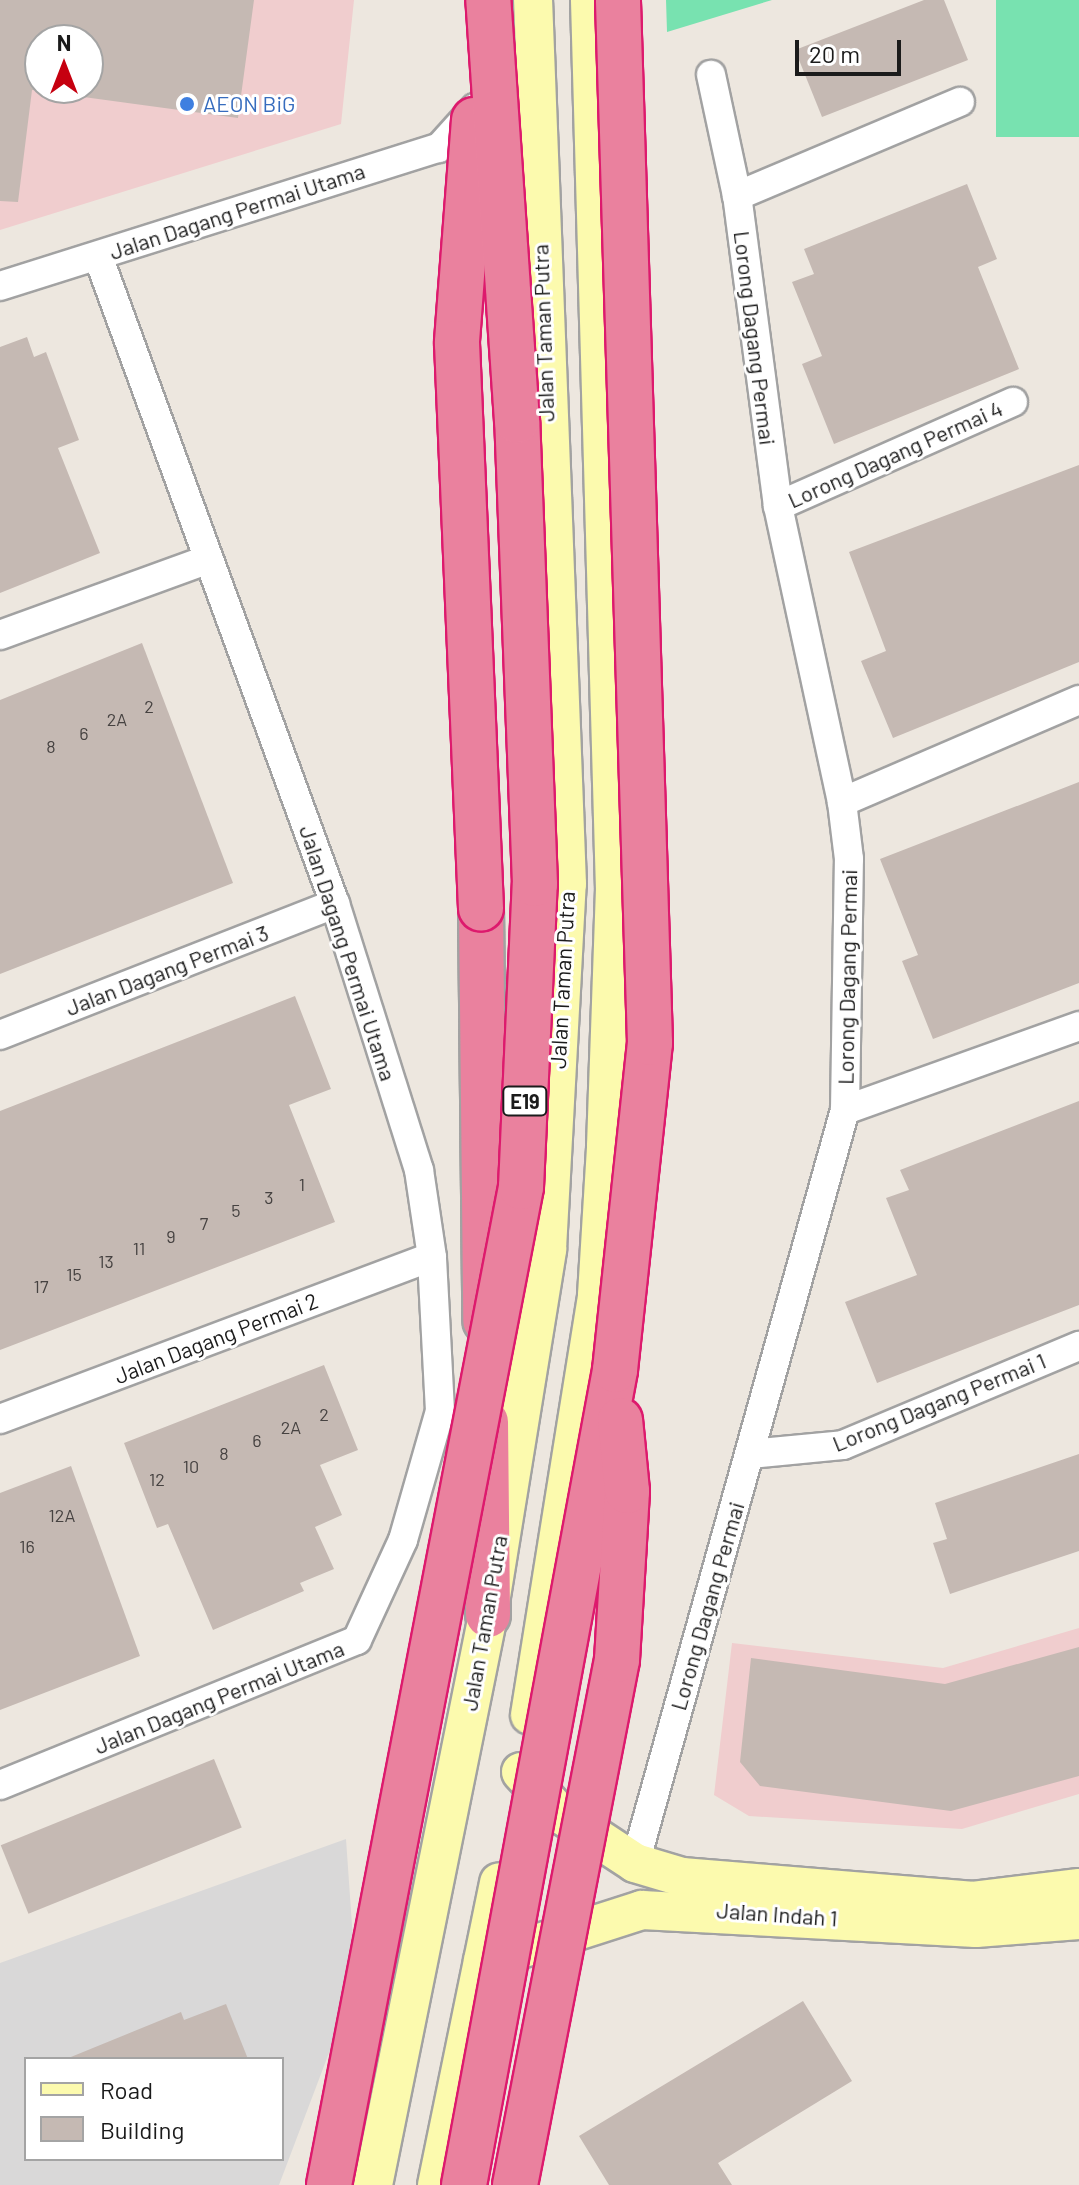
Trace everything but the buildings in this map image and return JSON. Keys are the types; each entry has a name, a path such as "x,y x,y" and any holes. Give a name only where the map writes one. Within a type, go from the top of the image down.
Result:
{"highway":[{"path":"485,0 457,343 481,908 488,1615"},
{"name":"E19","path":"329,2185 521,1187 535,884 517,421 485,0"},
{"path":"464,2185 615,1370 650,1043 618,0"},
{"path":"515,2185 617,1660 627,1491 615,1370"}],"street":[{"path":"531,0 492,82 439,148 479,165 511,193 540,264"},
{"name":"Jalan Taman Putra","path":"373,2185 488,1615 547,1249 567,884 531,0"},
{"path":"437,2185 521,1772 597,1295 615,890 590,0"},
{"name":"Lorong Dagang Permai","path":"635,1863 845,1110 849,859 842,802 778,506 737,196 711,75"},
{"path":"737,196 960,102"},
{"name":"Jalan Dagang Permai Utama","path":"0,1785 357,1640 403,1540 440,1411 432,1257 419,1170 335,904 98,256 439,148"},
{"path":"0,286 98,256"},
{"name":"Lorong Dagang Permai 4","path":"778,506 1013,402"},
{"path":"0,635 209,559"},
{"path":"842,802 1079,700"},
{"name":"Jalan Dagang Permai 3","path":"0,1035 335,904"},
{"path":"845,1110 1079,1026"},
{"name":"Jalan Dagang Permai 2","path":"0,1419 432,1257"},
{"name":"Lorong Dagang Permai 1","path":"750,1454 843,1445 1079,1346"},
{"name":"Jalan Indah 1","path":"521,1772 559,1813 635,1863 682,1877 971,1901 1079,1888"},
{"name":"Jalan Indah 1","path":"483,1961 642,1910 976,1928 1079,1920"}],"shaded area":[{"path":"0,0 354,0 341,124 0,230"},
{"path":"1079,1628 1079,1794 962,1829 749,1816 714,1795 732,1643 943,1668"},
{"path":"346,1839 354,1954 341,2021 279,2185 0,2185 0,1963"}],"green space":[{"path":"666,0 772,0 667,32"},
{"path":"996,0 1079,0 1079,137 996,137"}],"place":[{"name":"AEON BiG","path":"187,104"}]}
